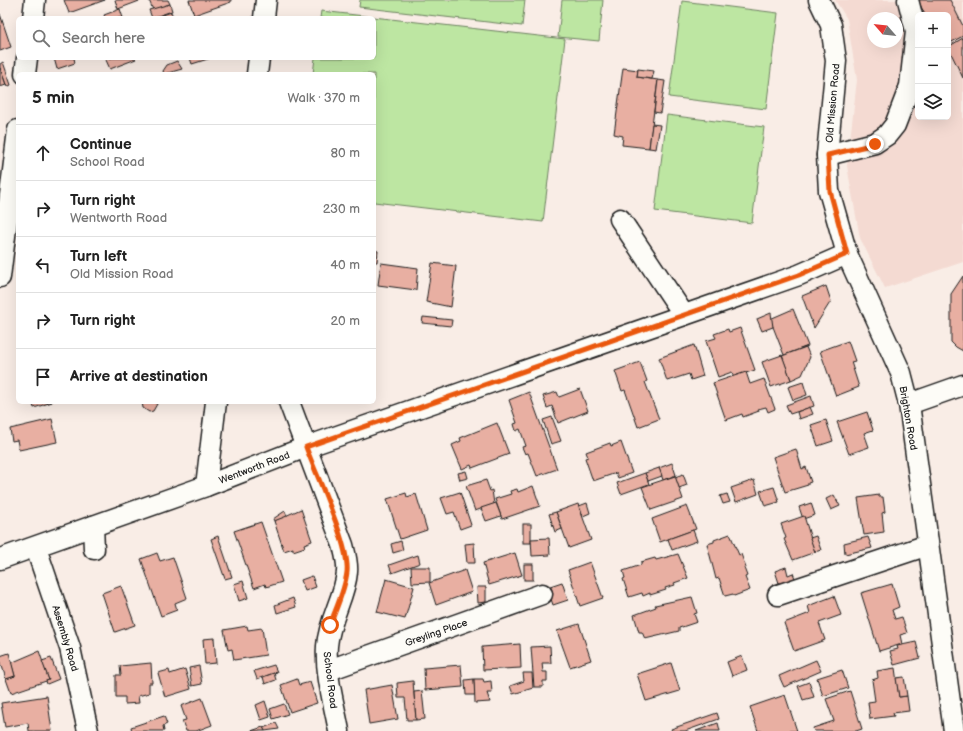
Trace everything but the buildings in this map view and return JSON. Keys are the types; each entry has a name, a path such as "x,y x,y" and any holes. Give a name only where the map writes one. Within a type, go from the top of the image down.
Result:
{"street":[{"path":"33,16 35,0"},
{"path":"264,16 266,0"},
{"name":"Old Mission Road","path":"819,0 831,25 836,61 828,155 830,191 847,254"},
{"path":"828,155 875,144 887,135 895,125 910,86 916,31 908,0"},
{"path":"25,72 27,60"},
{"path":"257,72 259,60"},
{"path":"0,277 16,146"},
{"path":"620,219 684,315"},
{"name":"Wentworth Road","path":"0,559 36,548 206,486 306,447 799,275 847,254"},
{"name":"Brighton Road","path":"847,254 901,373 909,404 928,545 948,729"},
{"path":"909,404 963,385"},
{"path":"206,486 216,404"},
{"name":"School Road","path":"290,404 343,545 347,571 344,586 330,625 327,647 338,731"},
{"path":"93,526 94,549"},
{"path":"778,595 928,545"},
{"name":"Assembly Road","path":"36,548 70,648 88,731"},
{"name":"Greyling Place","path":"329,670 542,594"}],"shaded area":[{"path":"835,0 963,0 963,262 885,288 860,238 847,166 857,80 847,19"}],"green space":[{"path":"360,0 525,0 522,26 359,7"},
{"path":"562,0 603,0 599,41 558,37"},
{"path":"682,1 778,13 766,109 669,97"},
{"path":"321,11 365,16 320,16"},
{"path":"376,17 565,39 543,222 376,202 376,72 313,72 315,60 376,60"},
{"path":"667,115 764,127 752,223 655,211"}],"route":[{"path":"330,625 344,586 347,571 343,545 306,447 799,275 847,254 838,226 830,191 828,155 875,144"}]}
